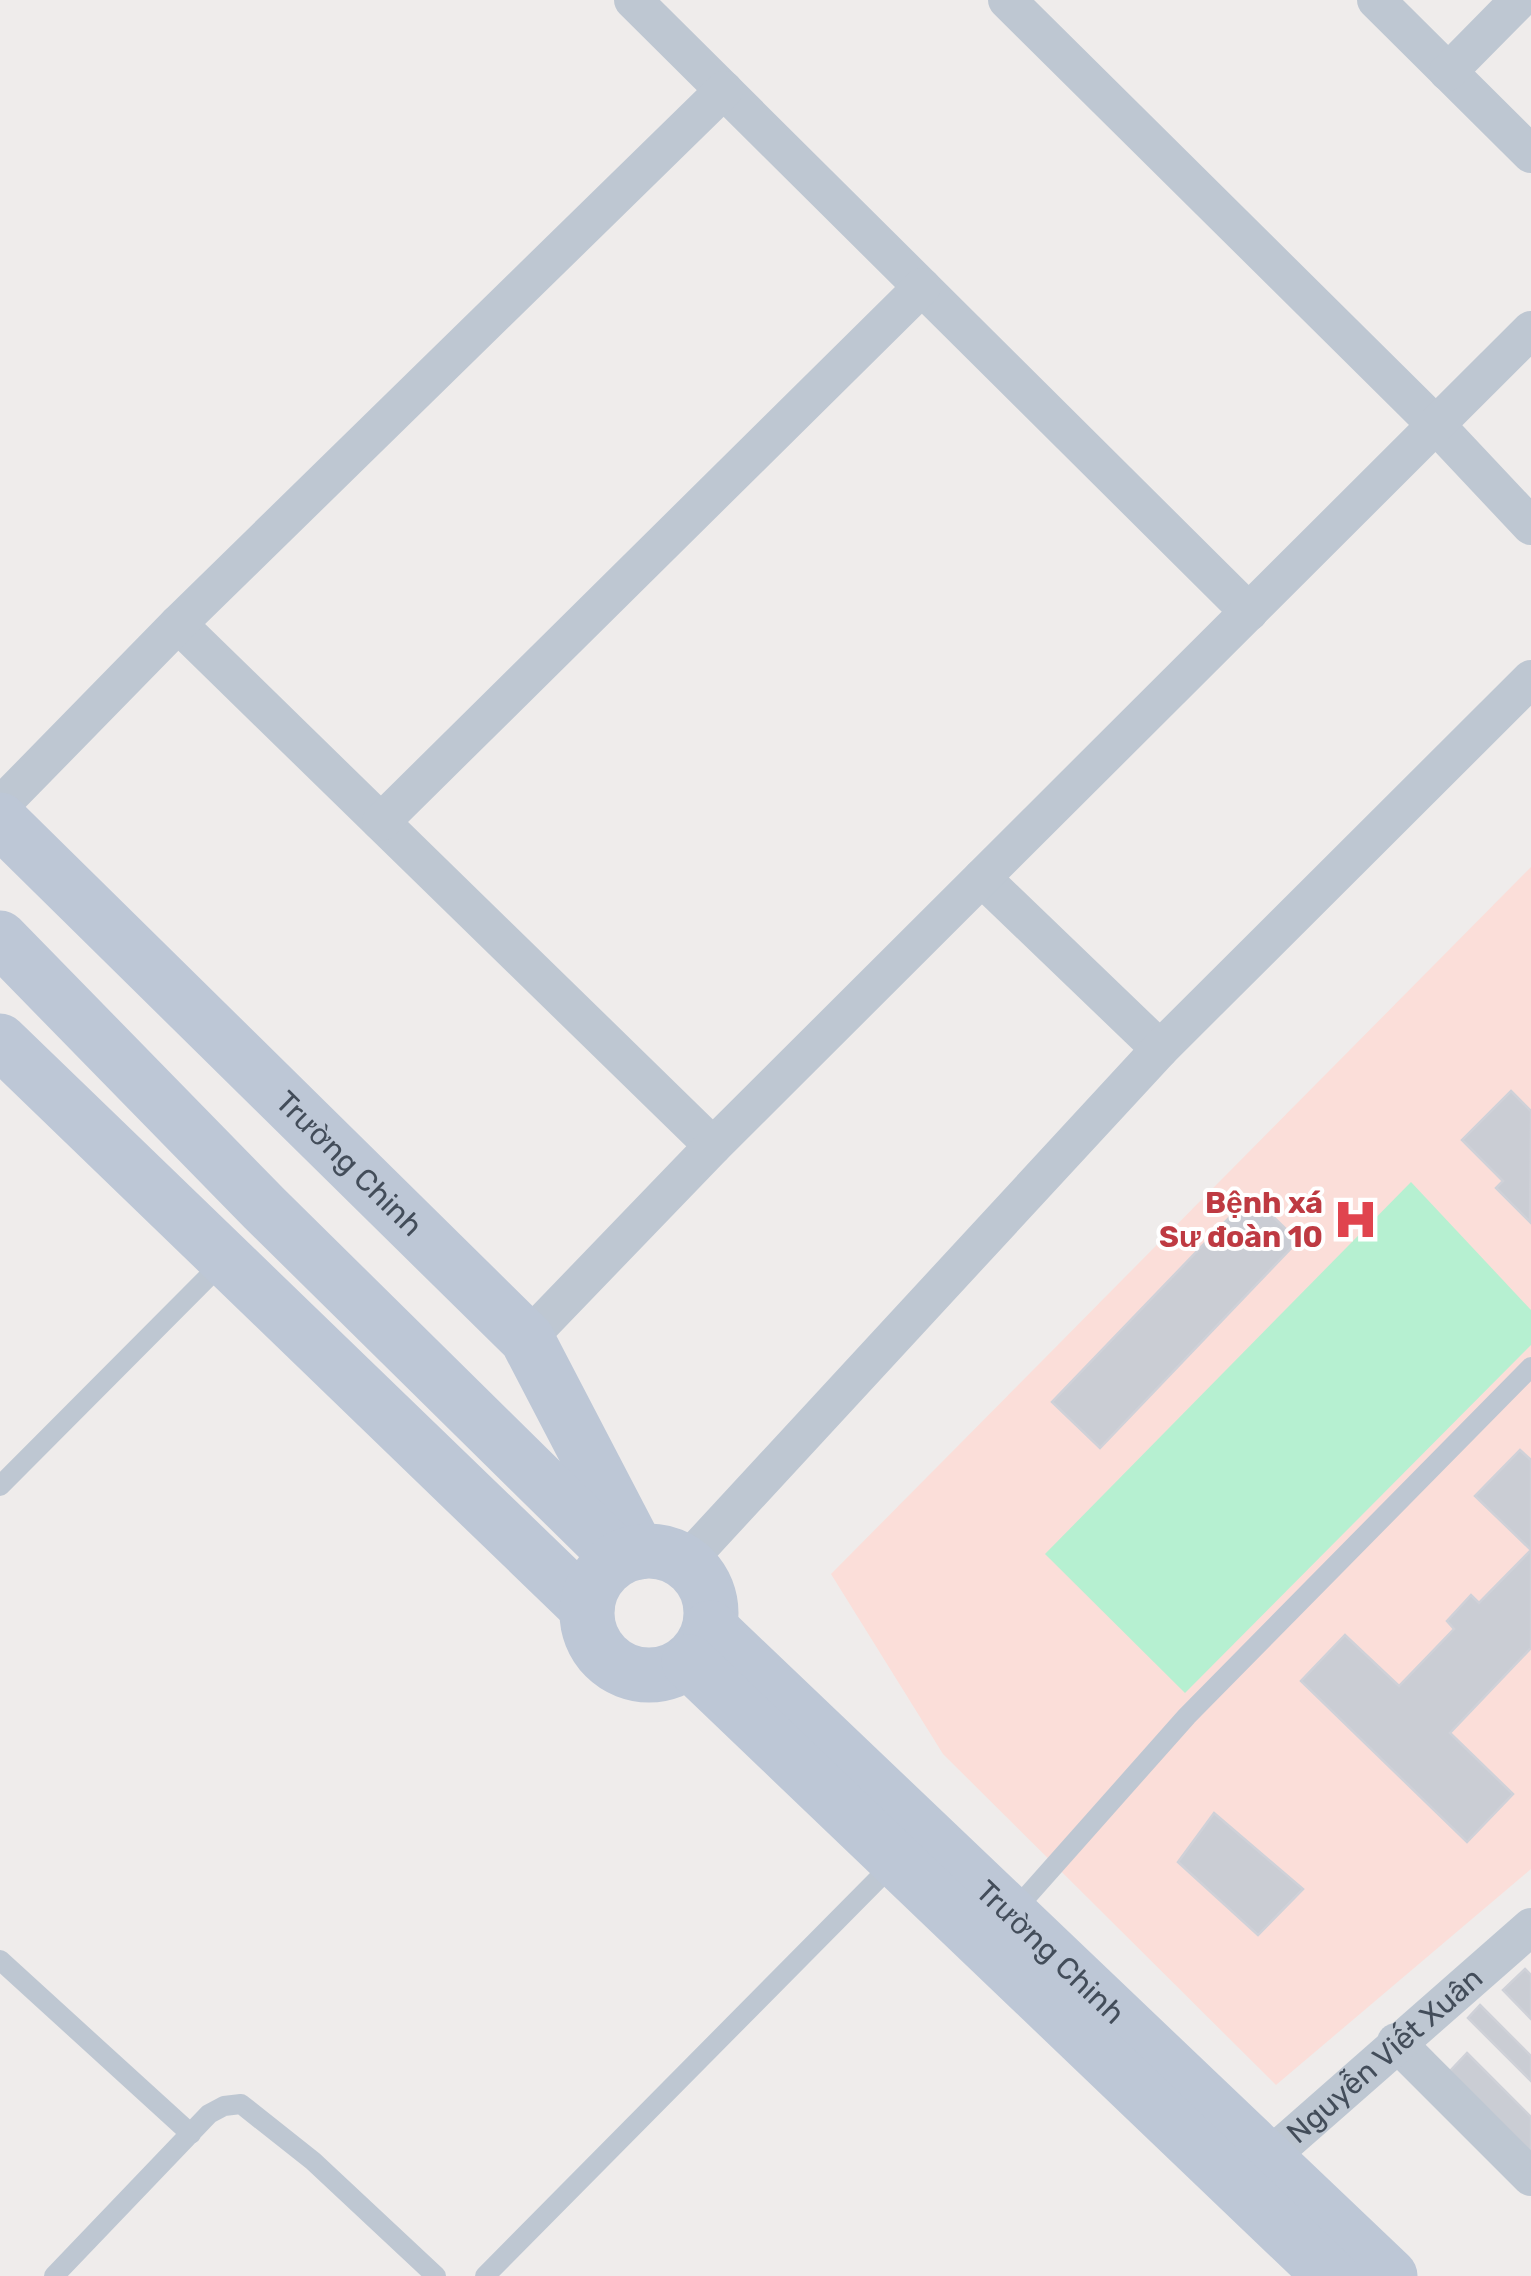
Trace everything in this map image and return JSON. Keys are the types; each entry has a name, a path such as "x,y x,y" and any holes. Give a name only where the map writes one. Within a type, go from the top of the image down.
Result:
{"street":[{"path":"633,0 1248,612"},
{"path":"1008,0 1436,425 1531,526"},
{"path":"1376,0 1531,154"},
{"path":"1448,72 1519,0"},
{"path":"0,806 178,624 724,90"},
{"path":"382,822 922,287"},
{"path":"527,1338 713,1146 1531,330"},
{"path":"178,624 713,1146"},
{"path":"587,1608 603,1571 647,1558 1531,679"},
{"name":"Trường Chinh","path":"0,820 527,1338 647,1558"},
{"path":"982,878 1160,1050"},
{"path":"0,938 250,1194 647,1558 706,1588 699,1645 650,1676 611,1663 597,1648 587,1608 0,1041"},
{"name":"Trường Chinh","path":"699,1645 1012,1914 1252,2172 1331,2276"},
{"name":"Trường Chinh","path":"699,1645 1252,2172 1390,2276"},
{"name":"Nguyễn Viết Xuân","path":"1252,2172 1531,1926"},
{"path":"1396,2042 1531,2176"}],"lane":[{"path":"0,1486 225,1261"},
{"path":"1012,1914 1187,1716 1531,1366"},
{"path":"485,2276 886,1870"},
{"path":"0,1960 190,2134"},
{"path":"54,2276 209,2114 224,2106 241,2104 314,2161 436,2276"}],"shaded area":[{"name":"Bệnh xá Sư đoàn 10","path":"1531,867 1531,1869 1276,2085 943,1754 831,1574"}],"green space":[{"path":"1411,1182 1531,1310 1531,1345 1185,1693 1045,1554"}],"building":[{"path":"1511,1091 1531,1111 1530,1222 1496,1188 1503,1181 1462,1140"},
{"path":"1251,1195 1298,1241 1100,1448 1052,1402"},
{"path":"1520,1450 1531,1460 1531,1550 1475,1496"},
{"path":"1531,1550 1531,1648 1450,1733 1513,1794 1467,1842 1301,1681 1345,1635 1399,1686 1454,1629 1447,1621 1471,1595 1479,1603"},
{"path":"1214,1813 1303,1889 1258,1935 1178,1862"},
{"path":"1525,1969 1531,1975 1531,2019 1503,1990"},
{"path":"1480,2005 1531,2056 1531,2081 1468,2018"},
{"path":"1467,2053 1531,2117 1531,2165 1450,2071"}],"place":[{"name":"Bệnh xá Sư đoàn 10","path":"1356,1220"}]}
